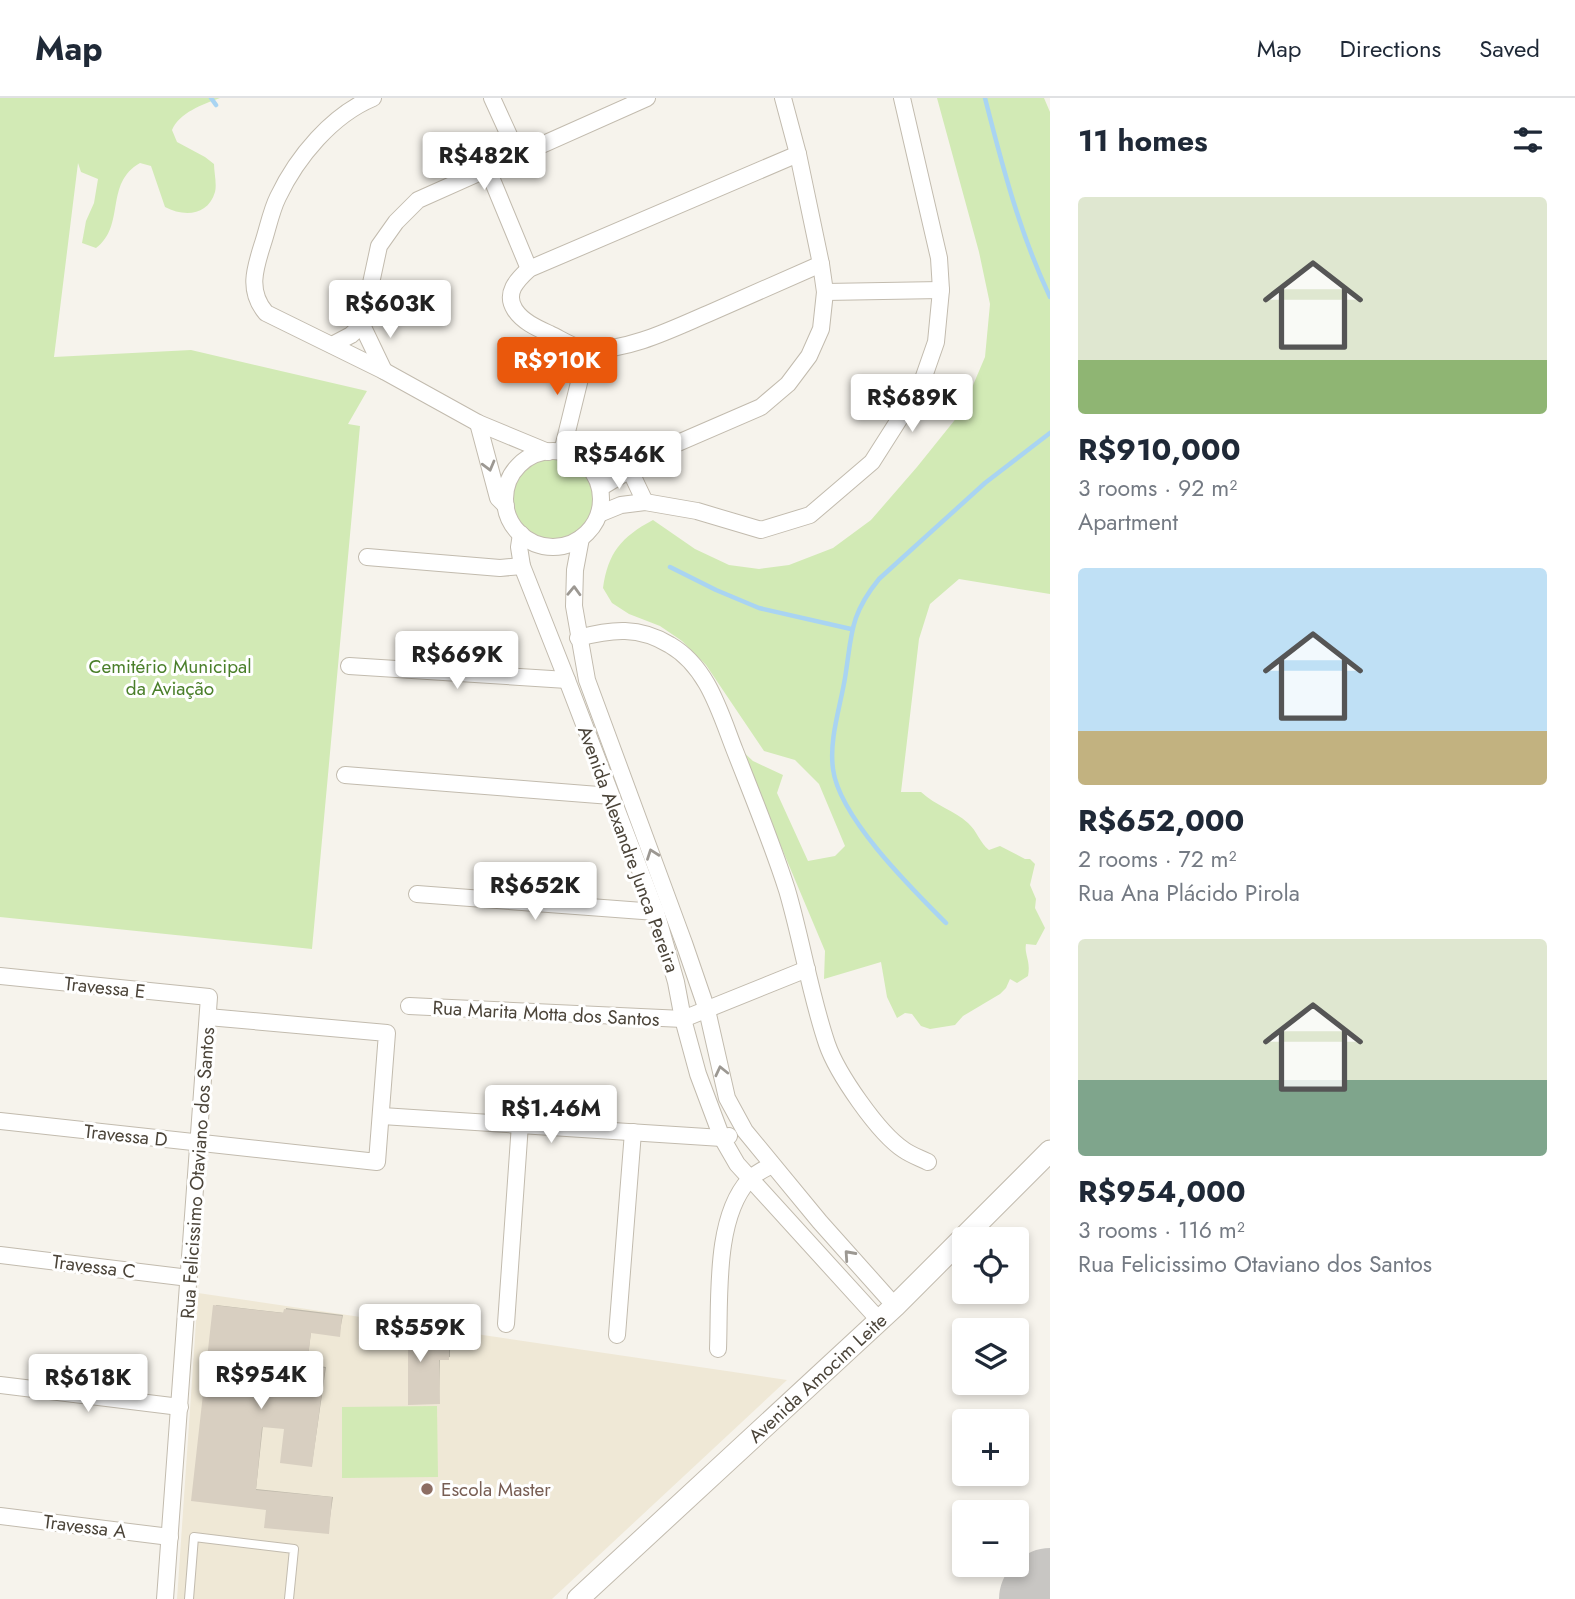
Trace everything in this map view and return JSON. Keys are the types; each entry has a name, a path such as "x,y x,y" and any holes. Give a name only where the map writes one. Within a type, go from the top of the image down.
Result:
{"street":[{"path":"373,98 360,103 325,131 296,167 278,198 256,265 254,294 258,303 266,313 384,371 478,423 555,452 628,467"},
{"path":"492,98 518,155"},
{"path":"384,371 362,325 379,246 396,222 418,200 647,98"},
{"path":"600,488 628,467 761,407 788,384 809,356 821,329 825,292 799,154 783,98"},
{"path":"599,514 621,505 645,502 697,511 761,530 810,515 872,462 921,385 936,342 941,290 939,258 902,98"},
{"path":"799,154 529,269 513,286 510,295 513,307 522,319 587,350 645,340 821,264"},
{"path":"488,170 529,269"},
{"path":"825,292 941,290"},
{"path":"332,345 344,340 362,325"},
{"path":"555,452 587,350"},
{"path":"478,423 498,498 506,506"},
{"path":"555,452 537,454 519,466 508,484 508,516 529,541 550,547 572,543 589,531 599,514 600,488 594,474 579,459"},
{"path":"628,467 645,502"},
{"name":"Avenida Alexandre Junca Pereira","path":"521,534 519,547 522,566 656,912 709,1108 722,1138 737,1164 879,1320"},
{"name":"Avenida Alexandre Junca Pereira","path":"581,538 575,569 574,606 587,680 707,1010 727,1098 745,1131 772,1165 895,1306"},
{"path":"367,557 500,568 522,566"},
{"path":"578,638 608,630 649,635 671,646 702,674 715,700 786,888 827,1045 845,1080 869,1114 902,1149 928,1162"},
{"path":"349,666 568,680"},
{"path":"345,775 611,796"},
{"path":"417,894 656,912"},
{"path":"683,1018 807,969"},
{"name":"Travessa E","path":"0,976 209,998"},
{"name":"Rua Felicissimo Otaviano dos Santos","path":"165,1599 209,998"},
{"name":"Rua Marita Motta dos Santos","path":"409,1006 683,1018"},
{"path":"208,1017 387,1033 382,1116 722,1138 745,1131"},
{"name":"Travessa D","path":"0,1121 377,1162 382,1116"},
{"path":"506,1324 520,1124"},
{"path":"617,1335 633,1132"},
{"name":"Avenida Amocim Leite","path":"578,1599 895,1306 1050,1151"},
{"path":"718,1349 721,1252 729,1217 750,1178 772,1165"},
{"name":"Travessa C","path":"0,1255 189,1278"},
{"path":"0,1385 180,1407"},
{"name":"Travessa A","path":"0,1516 170,1537"}],"lane":[{"path":"189,1599 194,1537 294,1549 289,1599"}],"shaded area":[{"name":"Escola Master","path":"198,1293 787,1380 552,1599 177,1599"}],"green space":[{"name":"Cemitério Municipal da Aviação","path":"0,98 220,98 186,114 172,130 177,142 214,164 215,192 212,200 201,210 187,213 165,207 151,166 140,163 129,171 122,182 114,217 105,239 96,248 82,243 98,179 81,172 78,163 54,357 191,350 367,391 348,424 360,426 312,949 0,917"},
{"path":"937,98 1044,98 1050,112 1050,594 959,579 930,604 919,639 901,792 921,792 957,815 971,826 989,850 1000,846 1030,859 1035,864 1030,885 1036,899 1035,908 1045,928 1036,945 1026,944 1028,976 1017,983 1010,979 1000,994 963,1016 955,1025 930,1029 921,1026 912,1014 905,1013 897,1018 887,997 881,962 824,979 825,951 740,749 753,761 783,775 777,793 808,861 835,856 845,846 819,784 795,760 764,751 706,665 682,641 660,626 629,614 612,603 603,588 608,565 618,547 632,533 653,520 695,549 729,565 759,569 789,565 833,548 871,520 962,411 985,357 990,304 979,252"},
{"path":"553,459 568,462 581,471 590,484 593,499 590,514 581,527 568,536 553,539 538,536 525,527 516,514 513,499 516,484 525,471 538,462"},
{"path":"437,1406 438,1477 342,1478 342,1407"}],"building":[{"path":"213,1305 342,1316 340,1337 311,1333 307,1365 325,1368 312,1467 280,1463 284,1429 262,1427 256,1490 332,1497 329,1534 264,1528 266,1510 191,1501"},
{"path":"409,1326 409,1335 439,1335 440,1348 449,1348 449,1360 439,1360 440,1404 408,1405 408,1350 388,1350 387,1327"}],"waterway":[{"path":"211,98 216,105"},
{"path":"985,98 1021,224 1050,297"},
{"path":"946,923 914,891 862,830 838,788 833,769 832,746 853,626 862,604 879,579 985,483 1050,433"},
{"path":"670,567 759,608 851,629"}],"runway":[{"path":"1047,1599 1050,1596"}],"place":[{"name":"Escola Master","path":"427,1489"}]}
